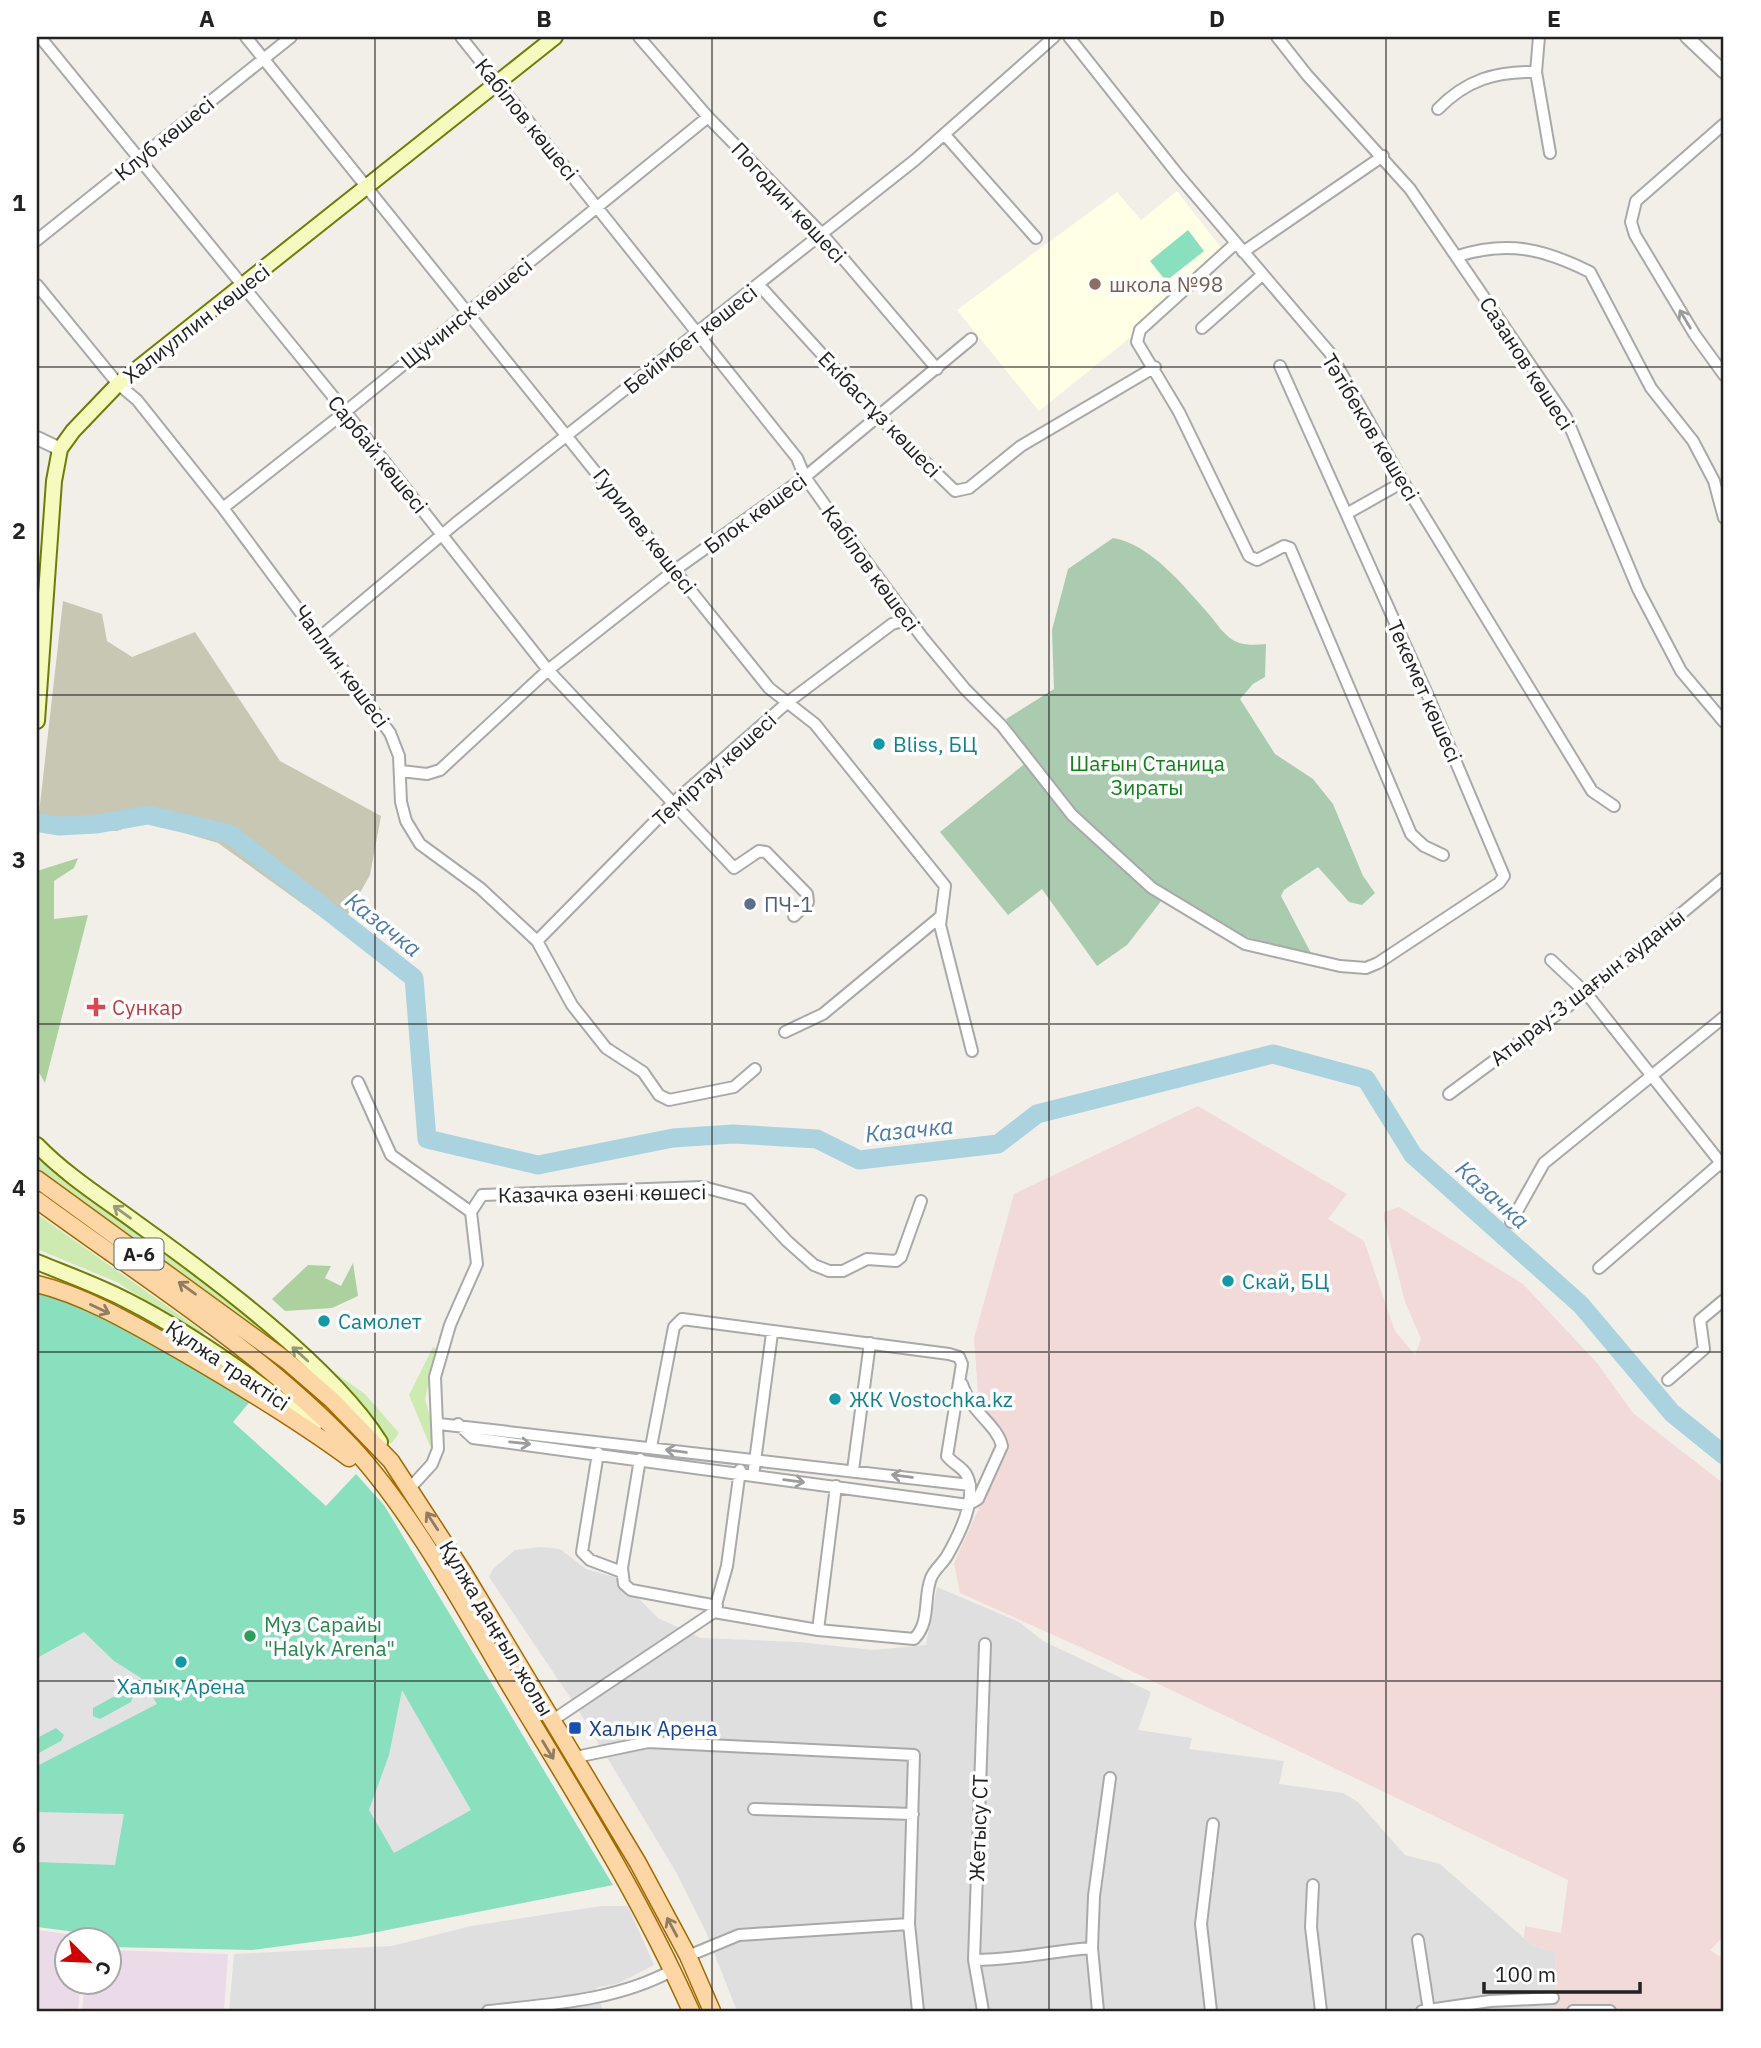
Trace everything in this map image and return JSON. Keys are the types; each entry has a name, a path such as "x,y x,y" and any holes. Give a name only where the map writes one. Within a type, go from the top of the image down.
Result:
{"main road":[{"name":"Халиуллин көшесі","path":"37,720 54,481 60,449 73,431 118,384 555,37"},
{"path":"37,673 44,630"},
{"path":"37,1145 243,1305 296,1350 353,1407 391,1461"},
{"name":"Құлжа даңғыл жолы","path":"37,1179 242,1329 332,1401 391,1461 576,1757 688,1956 712,2011"},
{"name":"Құлжа даңғыл жолы","path":"37,1200 272,1374 352,1448 396,1505 471,1620 624,1877 673,1970 691,2011"},
{"name":"Құлжа трактісі","path":"37,1262 124,1299 170,1324 292,1408 349,1458 396,1505"},
{"path":"37,1284 93,1305 158,1338 256,1395 349,1458"}],"street":[{"name":"Сарбай көшесі","path":"40,37 345,412 548,670 727,861 737,867 747,857 759,851 766,852 807,894 808,902 794,916"},
{"name":"Гурилев көшесі","path":"246,37 769,688 815,724 945,886 945,902 940,917 972,1051"},
{"name":"Клуб көшесі","path":"37,240 291,37"},
{"name":"Кабілов көшесі","path":"461,37 797,458 806,477 909,619 965,689 1002,726 1072,815 1152,888 1245,944 1340,966 1366,968 1378,963"},
{"name":"Погодин көшесі","path":"639,37 708,117 823,235 937,369"},
{"name":"Бейімбет көшесі","path":"321,636 442,534 823,235 945,135 1054,37"},
{"name":"Тәтібеков көшесі","path":"1069,37 1262,275 1330,353 1404,482 1592,791 1614,806"},
{"name":"Сазанов көшесі","path":"1277,37 1307,75 1383,156 1458,256 1566,417 1638,589 1662,636 1681,671 1724,722"},
{"path":"1539,37 1536,72 1550,153"},
{"path":"1687,37 1724,72"},
{"path":"1438,109 1454,92 1477,80 1494,74 1536,72"},
{"name":"Щучинск көшесі","path":"223,508 708,117"},
{"path":"1724,124 1636,201 1631,222 1634,235 1695,335 1724,375"},
{"path":"945,135 1036,238"},
{"path":"1383,156 1240,248 1138,333 1137,342 1154,367 1249,556 1257,560 1284,546 1290,548 1411,834 1424,846 1443,855"},
{"path":"1458,256 1488,247 1529,249 1590,272 1651,388 1693,441 1714,481 1724,518"},
{"path":"1202,328 1262,275"},
{"name":"Чаплин көшесі","path":"37,285 118,384 137,400 223,508 321,636 390,733 401,771 401,802 406,821 419,844 480,888 537,942 572,1005 606,1048 642,1072 663,1098 701,1095 734,1087 755,1069"},
{"name":"Екібастұз көшесі","path":"759,285 879,418 955,491 962,491 1021,446 1154,367"},
{"name":"Блок көшесі","path":"401,771 427,774 440,770 548,670 676,570 806,477 971,339"},
{"name":"Текемет көшесі","path":"1280,366 1348,513 1504,876 1499,883 1378,963"},
{"path":"37,438 60,449"},
{"path":"1348,513 1404,482"},
{"name":"Теміртау көшесі","path":"537,942 674,802 788,702 892,624 909,619"},
{"name":"Атырау-3 шағын ауданы","path":"1449,1094 1586,992 1724,878"},
{"path":"785,1032 823,1014 940,917"},
{"path":"1551,960 1586,992 1723,1163 1599,1268"},
{"path":"1511,1222 1544,1163 1724,1017"},
{"path":"358,1082 391,1155 471,1212"},
{"name":"Казачка өзені көшесі","path":"410,1488 432,1464 438,1449 439,1423 433,1399 435,1377 450,1325 477,1264 471,1212 482,1195 703,1188 748,1199 787,1241 814,1265 829,1271 843,1271 867,1259 896,1261 901,1257 921,1201"},
{"path":"1668,1380 1704,1349 1700,1320 1724,1300"},
{"path":"640,1460 622,1572 624,1584 631,1590 818,1630 914,1639 919,1634 927,1612 931,1577 946,1557 968,1505 970,1485 965,1472 947,1456 961,1379 962,1364 959,1357 682,1319 676,1323 651,1447"},
{"path":"752,1476 772,1333"},
{"path":"853,1470 870,1343"},
{"path":"458,1424 473,1438 968,1505 978,1499 1002,1446 1000,1437 969,1402 961,1379"},
{"path":"439,1423 970,1485"},
{"path":"598,1453 582,1552 590,1560 622,1572"},
{"path":"553,1720 715,1609 727,1566 741,1460"},
{"path":"818,1630 836,1486"},
{"name":"Жетысу СТ","path":"983,2011 974,1960 985,1644"},
{"path":"576,1757 648,1742 914,1755 909,1924 919,2011"},
{"path":"1098,2011 1092,1948 1094,1896 1110,1778"},
{"path":"754,1809 913,1814"},
{"path":"1211,2011 1201,1924 1213,1824"},
{"path":"1314,1885 1311,1927 1321,2011"},
{"path":"688,1956 739,1935 909,1924"},
{"path":"1419,1940 1426,2011 1490,2001 1553,1998"},
{"path":"974,1960 1024,1959 1048,1951 1092,1948"},
{"path":"488,2011 587,1999 642,1986 673,1970"},
{"path":"1573,2011 1610,2011"}],"shaded area":[{"name":"школа №98","path":"1177,191 1229,258 1039,411 957,310 1117,192 1141,220"},
{"path":"63,601 102,614 107,641 132,657 195,632 280,761 381,816 370,875 339,930 218,843 144,821 117,831 37,831"},
{"path":"1198,1106 1347,1194 1328,1219 1364,1241 1395,1331 1415,1355 1421,1339 1405,1302 1384,1219 1384,1212 1399,1207 1523,1284 1598,1364 1633,1413 1724,1484 1724,1936 1710,1950 1724,1959 1724,2011 1556,2011 1555,1952 1535,1946 1524,1938 1525,1926 1561,1933 1568,1880 1100,1656 960,1593 954,1563 1002,1457 979,1406 974,1338 1014,1194"},
{"path":"540,1547 560,1549 586,1569 618,1578 658,1618 701,1638 799,1642 873,1650 926,1645 937,1587 1019,1622 1043,1641 1151,1692 1138,1730 1192,1738 1189,1749 1284,1761 1279,1784 1343,1793 1358,1802 1405,1855 1440,1864 1524,1938 1535,1946 1555,1952 1556,2011 737,2011 705,1930 676,1872 576,1706 489,1577 493,1569 515,1550"},
{"path":"84,1632 114,1661 141,1678 157,1704 37,1766 37,1754 61,1741 64,1735 56,1728 37,1738 37,1658","holes":["126,1690 134,1694 131,1702 100,1719 93,1716 93,1708"]},
{"path":"402,1690 471,1810 394,1853 369,1810 389,1755"},
{"path":"37,1812 124,1814 115,1865 37,1862"},
{"path":"601,1906 628,1906 654,1965 619,1983 596,1988 603,2011 229,2011 234,1954 392,1946 471,1926"},
{"path":"37,1930 52,1932 52,1996 80,1996 78,2011 37,2011"},
{"path":"122,1950 228,1954 224,2011 82,2011 84,1996 122,1996"}],"green space":[{"path":"1188,230 1204,251 1166,281 1150,261"},
{"name":"Шағын Станица Зираты","path":"1113,538 1140,548 1165,567 1233,640 1253,645 1266,644 1265,677 1253,684 1240,699 1275,754 1313,779 1333,804 1363,876 1375,893 1362,905 1349,902 1318,867 1284,890 1281,896 1312,955 1239,935 1169,891 1127,945 1097,966 1042,889 1008,915 940,832 1027,762 1029,756 1006,719 1054,689 1052,630 1068,569"},
{"path":"78,858 74,868 54,881 54,919 88,915 45,1083 37,1069 37,871"},
{"path":"37,1156 216,1290 284,1345 278,1349 248,1322 37,1173"},
{"path":"37,1214 205,1333 200,1337 117,1282 37,1249"},
{"path":"353,1263 358,1296 332,1308 285,1311 272,1299 308,1265 331,1266 325,1278 341,1286"},
{"name":"Мұз Сарайы \"Halyk Arena\"","path":"37,1293 94,1311 121,1324 252,1399 233,1422 326,1506 356,1474 384,1505 613,1885 357,1936 253,1950 122,1947 122,1926 37,1927"},
{"path":"433,1347 437,1349 425,1399 436,1438 430,1446 409,1395"},
{"path":"327,1367 365,1394 399,1433 391,1444 377,1422 324,1370"}],"waterway":[{"name":"Казачка","path":"40,823 58,826 97,824 148,815 230,834 414,978 427,1139 538,1165 673,1138 733,1134 817,1139 859,1160 998,1144 1037,1114 1273,1054 1366,1079 1413,1155 1581,1305 1672,1413 1724,1455"}],"place":[{"name":"школа №98","path":"1095,284"},
{"name":"Bliss, БЦ","path":"879,744"},
{"name":"ПЧ-1","path":"750,904"},
{"name":"Сункар","path":"96,1007"},
{"name":"Скай, БЦ","path":"1228,1281"},
{"name":"Самолет","path":"324,1321"},
{"name":"ЖК Vostochka.kz","path":"835,1399"},
{"name":"Мұз Сарайы \"Halyk Arena\"","path":"250,1636"},
{"name":"Халық Арена","path":"181,1662"},
{"name":"Халык Арена","path":"575,1728"}]}
